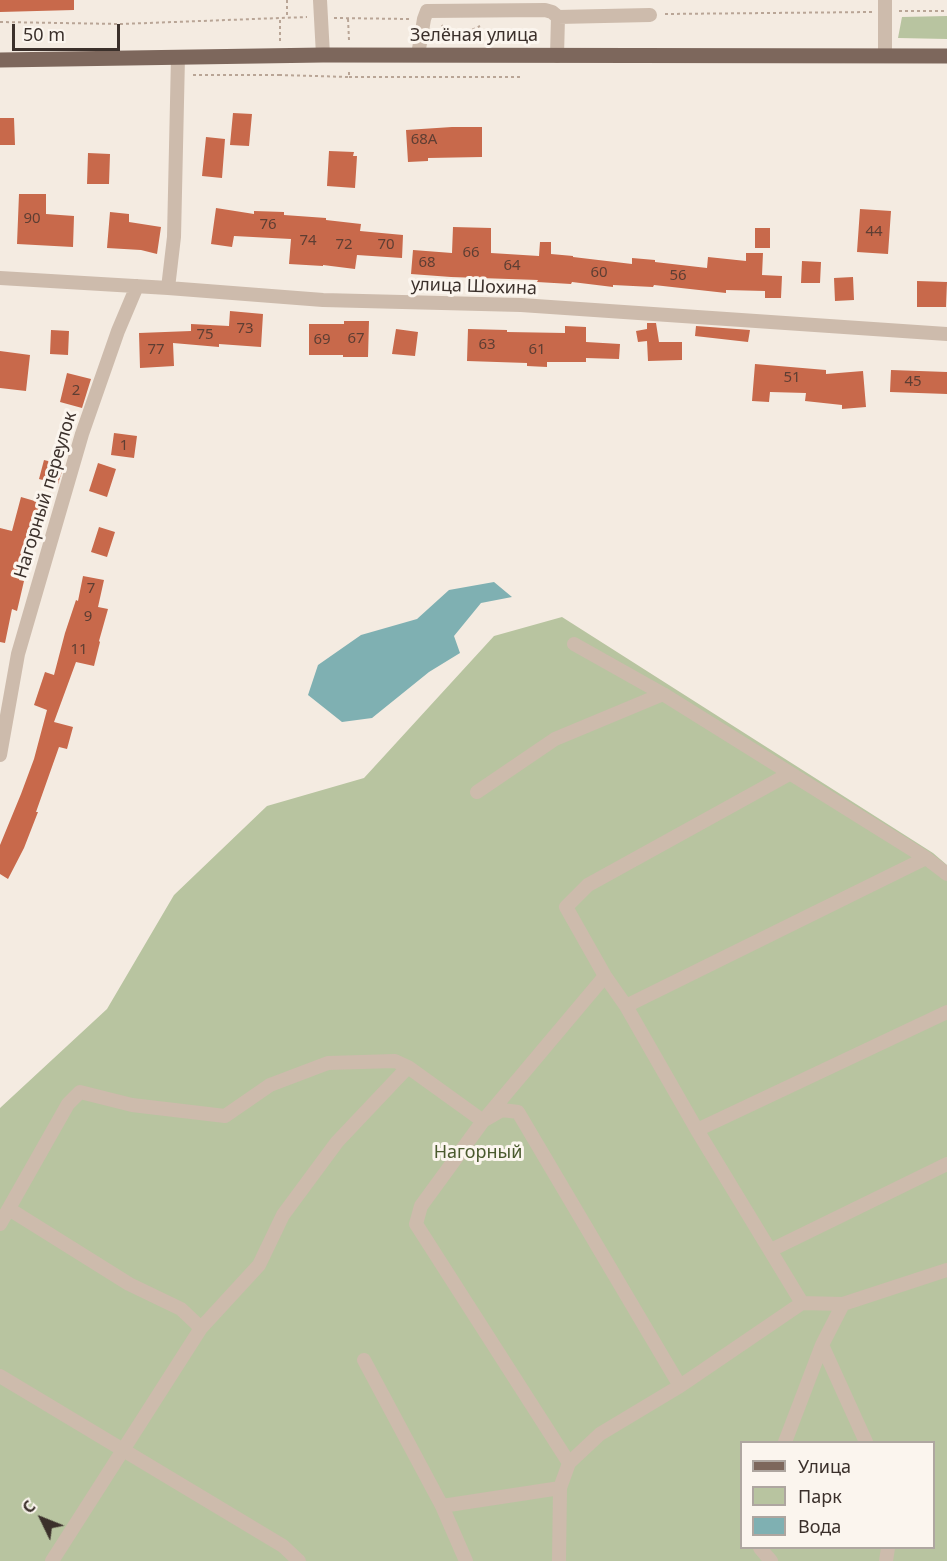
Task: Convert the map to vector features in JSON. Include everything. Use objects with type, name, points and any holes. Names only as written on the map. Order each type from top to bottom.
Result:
[{"type":"main road","name":"Зелёная улица","points":[[0,60],[323,55],[942,55]]},
{"type":"street","points":[[320,0],[323,55]]},
{"type":"street","points":[[885,6],[885,55]]},
{"type":"street","points":[[417,55],[427,11],[545,10],[558,17],[650,15]]},
{"type":"street","points":[[558,17],[558,56]]},
{"type":"street","points":[[168,288],[174,237],[178,57]]},
{"type":"street","name":"улица Шохина","points":[[0,278],[323,300],[521,306],[947,334]]},
{"type":"street","name":"Нагорный переулок","points":[[0,755],[18,654],[75,456],[118,331],[137,286]]},
{"type":"street","points":[[574,644],[663,694],[926,858],[947,874]]},
{"type":"street","points":[[477,792],[555,739],[663,694]]},
{"type":"street","points":[[789,774],[588,885],[566,907],[605,976],[626,1006],[697,1130],[802,1303]]},
{"type":"street","points":[[626,1006],[926,858]]},
{"type":"street","points":[[568,1463],[416,1224],[421,1206],[483,1121],[605,976]]},
{"type":"street","points":[[697,1130],[947,1012]]},
{"type":"street","points":[[0,1224],[68,1104],[80,1092],[132,1105],[225,1116],[270,1085],[328,1063],[395,1061],[408,1067],[483,1121]]},
{"type":"street","points":[[52,1561],[201,1328],[259,1265],[283,1215],[337,1142],[408,1067]]},
{"type":"street","points":[[483,1121],[502,1110],[518,1112],[680,1386]]},
{"type":"street","points":[[771,1250],[947,1164]]},
{"type":"street","points":[[9,1209],[129,1284],[181,1309],[201,1328]]},
{"type":"street","points":[[559,1561],[560,1488],[568,1463],[600,1434],[680,1386],[802,1303],[843,1304],[947,1270]]},
{"type":"street","points":[[785,1441],[822,1345],[843,1304]]},
{"type":"street","points":[[822,1345],[865,1441]]},
{"type":"street","points":[[364,1360],[442,1506],[466,1561]]},
{"type":"street","points":[[0,1376],[283,1546],[299,1561]]},
{"type":"street","points":[[442,1506],[560,1488]]},
{"type":"street","points":[[761,1549],[771,1561]]},
{"type":"path","points":[[287,0],[287,17]]},
{"type":"path","points":[[650,15],[885,6],[947,11]]},
{"type":"path","points":[[190,75],[279,75],[280,17]]},
{"type":"path","points":[[0,22],[121,24],[280,17],[424,19]]},
{"type":"path","points":[[349,77],[523,76]]},
{"type":"green space","points":[[947,16],[947,39],[898,38],[902,17]]},
{"type":"green space","name":"Нагорный","points":[[562,617],[933,853],[947,865],[947,1561],[0,1561],[0,1108],[107,1009],[174,895],[267,806],[364,778],[494,636]]},
{"type":"water","points":[[494,582],[512,597],[481,603],[454,636],[460,653],[429,672],[372,718],[342,722],[308,695],[318,665],[361,635],[417,619],[449,590]]},
{"type":"building","points":[[0,0],[74,0],[74,10],[0,12]]},
{"type":"building","points":[[233,113],[252,114],[249,146],[230,145]]},
{"type":"building","points":[[0,118],[14,118],[15,145],[0,145]]},
{"type":"building","points":[[482,127],[482,157],[428,158],[428,161],[408,162],[406,130]]},
{"type":"building","points":[[206,137],[225,139],[222,178],[202,176]]},
{"type":"building","points":[[329,151],[354,152],[353,156],[357,156],[355,188],[327,186]]},
{"type":"building","points":[[88,153],[110,154],[109,184],[87,184]]},
{"type":"building","points":[[19,194],[46,194],[46,214],[74,216],[73,247],[17,244]]},
{"type":"building","points":[[216,208],[254,214],[254,211],[284,212],[284,215],[326,218],[326,220],[361,224],[360,231],[403,235],[402,258],[357,255],[355,269],[289,264],[291,239],[234,236],[232,247],[211,244]]},
{"type":"building","points":[[860,209],[891,211],[888,254],[857,252]]},
{"type":"building","points":[[110,212],[129,214],[129,222],[161,227],[157,254],[141,250],[107,248]]},
{"type":"building","points":[[453,227],[491,228],[491,253],[539,256],[540,242],[551,242],[551,254],[632,264],[632,258],[655,260],[655,262],[707,268],[708,257],[746,261],[746,253],[763,253],[762,275],[782,276],[781,298],[765,298],[765,291],[726,290],[726,293],[654,285],[653,287],[613,285],[613,287],[572,282],[571,284],[537,282],[538,280],[411,274],[413,250],[452,253]]},
{"type":"building","points":[[755,228],[770,228],[770,248],[755,248]]},
{"type":"building","points":[[802,261],[821,262],[820,283],[801,283]]},
{"type":"building","points":[[853,277],[854,300],[835,301],[834,278]]},
{"type":"building","points":[[917,281],[947,282],[946,307],[917,307]]},
{"type":"building","points":[[230,311],[263,314],[261,347],[219,344],[219,347],[173,343],[174,366],[140,368],[139,333],[191,331],[191,324],[229,326]]},
{"type":"building","points":[[344,321],[369,321],[368,357],[309,355],[309,324],[344,324]]},
{"type":"building","points":[[647,323],[656,323],[659,342],[682,342],[682,360],[648,361],[647,341],[638,342],[636,331],[647,329]]},
{"type":"building","points":[[565,326],[586,327],[586,342],[620,344],[619,359],[586,358],[586,362],[547,362],[547,367],[527,366],[527,363],[467,361],[468,329],[565,333]]},
{"type":"building","points":[[696,326],[750,330],[748,342],[695,336]]},
{"type":"building","points":[[396,329],[418,332],[415,356],[392,354]]},
{"type":"building","points":[[51,330],[69,331],[68,355],[50,354]]},
{"type":"building","points":[[0,351],[30,355],[26,391],[0,388]]},
{"type":"building","points":[[755,364],[826,370],[826,374],[863,371],[866,407],[842,409],[842,405],[805,401],[806,393],[770,392],[769,402],[752,401]]},
{"type":"building","points":[[891,370],[947,372],[947,394],[890,392]]},
{"type":"building","points":[[67,373],[91,379],[82,408],[60,402]]},
{"type":"building","points":[[114,433],[137,436],[134,458],[111,455]]},
{"type":"building","points":[[44,460],[64,465],[58,484],[39,479]]},
{"type":"building","points":[[98,463],[116,469],[107,497],[89,491]]},
{"type":"building","points":[[21,497],[45,504],[38,529],[32,528],[19,580],[24,581],[17,611],[12,609],[5,643],[0,642],[0,528],[12,531]]},
{"type":"building","points":[[99,527],[115,532],[107,557],[91,552]]},
{"type":"building","points":[[83,576],[104,580],[98,607],[108,609],[100,642],[94,666],[76,662],[54,722],[73,727],[67,749],[59,747],[36,812],[38,812],[24,848],[8,879],[0,874],[0,845],[34,759],[47,710],[34,705],[45,672],[54,675],[65,633],[76,600],[78,601]]}]
